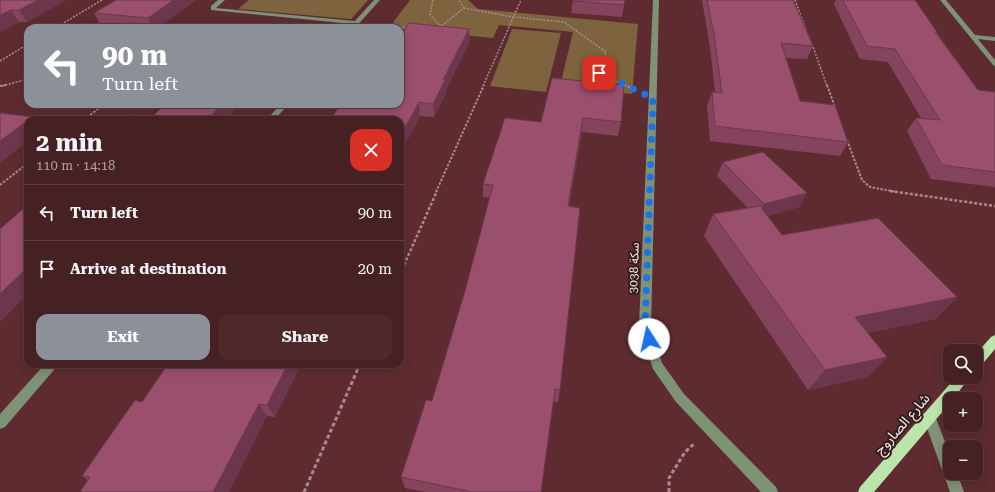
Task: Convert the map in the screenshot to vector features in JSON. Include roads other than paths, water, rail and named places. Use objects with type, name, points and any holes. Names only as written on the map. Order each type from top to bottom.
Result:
[{"type":"main road","points":[[983,355],[995,340]]},
{"type":"main road","name":"شارع الصاروج","points":[[865,492],[958,384]]},
{"type":"street","points":[[222,0],[213,7],[213,9],[357,22],[377,0]]},
{"type":"street","name":"سكة 3038","points":[[656,0],[645,326],[657,365],[680,398],[771,492]]},
{"type":"street","points":[[943,0],[995,64]]},
{"type":"street","points":[[972,37],[995,39]]},
{"type":"street","points":[[274,116],[281,108]]},
{"type":"street","points":[[0,423],[49,368]]},
{"type":"street","points":[[929,417],[957,492]]}]
